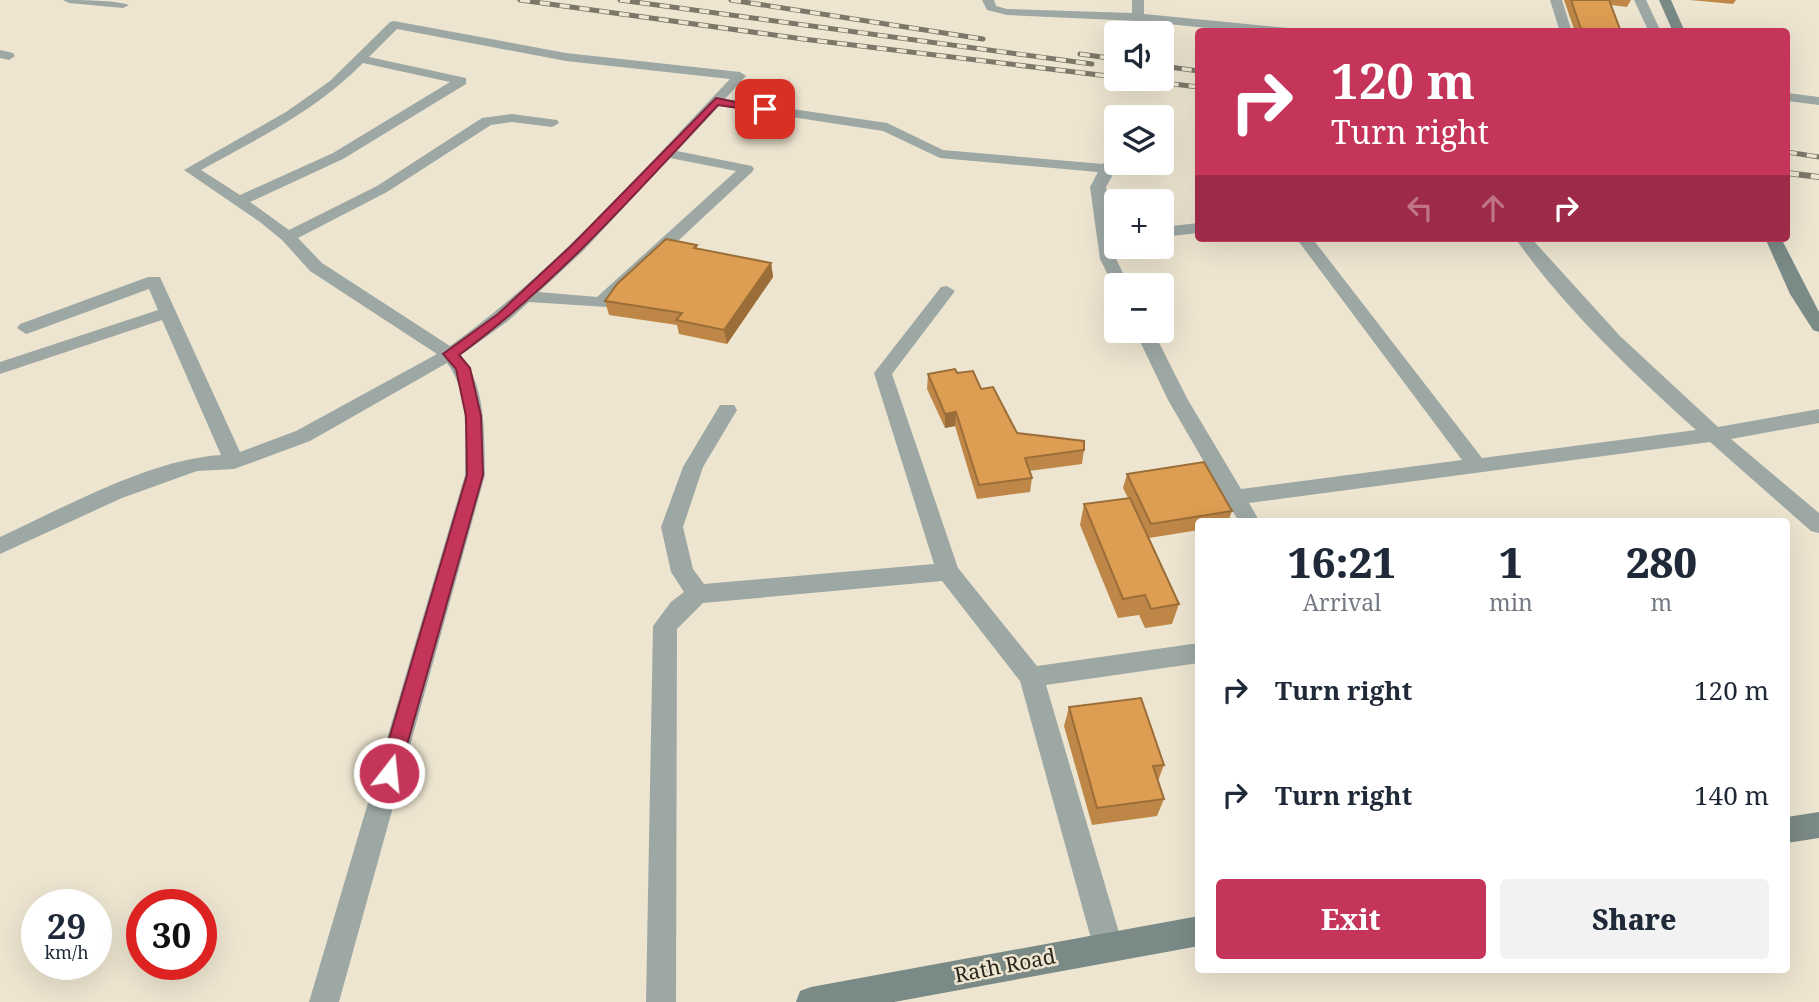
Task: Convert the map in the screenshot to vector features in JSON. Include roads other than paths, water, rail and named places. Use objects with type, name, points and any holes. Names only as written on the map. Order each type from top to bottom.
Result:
[{"type":"main road","points":[[1665,0],[1677,28]]},
{"type":"main road","points":[[1775,242],[1799,293],[1819,326]]},
{"type":"main road","points":[[1790,830],[1819,825]]},
{"type":"main road","name":"Rath Road","points":[[811,1002],[1195,932]]},
{"type":"street","points":[[69,0],[123,5]]},
{"type":"street","points":[[988,0],[991,8],[1007,12],[1138,17],[1248,28]]},
{"type":"street","points":[[1138,0],[1138,17]]},
{"type":"street","points":[[1556,0],[1565,28]]},
{"type":"street","points":[[1640,0],[1653,28]]},
{"type":"street","points":[[0,546],[115,493],[195,464],[234,462],[303,436],[450,354],[502,317],[577,248],[740,76],[649,69],[499,48],[394,25],[335,84],[291,115],[191,170],[288,237],[316,267],[450,354],[463,368],[474,416],[475,475],[324,1002]]},
{"type":"street","points":[[239,201],[338,156],[461,81],[362,59]]},
{"type":"street","points":[[1790,97],[1819,101]]},
{"type":"street","points":[[716,102],[887,127],[940,154],[1104,169]]},
{"type":"street","points":[[288,237],[382,189],[487,121],[512,118],[552,123]]},
{"type":"street","points":[[524,296],[601,303],[747,169],[667,153]]},
{"type":"street","points":[[1104,211],[1098,187],[1105,175]]},
{"type":"street","points":[[1174,231],[1195,228]]},
{"type":"street","points":[[1307,242],[1477,466]]},
{"type":"street","points":[[1526,242],[1539,260],[1622,350],[1712,435],[1819,524]]},
{"type":"street","points":[[26,328],[154,281],[234,462]]},
{"type":"street","points":[[947,291],[883,373],[948,572],[1031,677],[1108,946]]},
{"type":"street","points":[[0,368],[168,312]]},
{"type":"street","points":[[1150,343],[1178,400],[1248,518]]},
{"type":"street","points":[[698,594],[682,572],[672,527],[693,467],[727,410]]},
{"type":"street","points":[[1235,497],[1712,435],[1819,416]]},
{"type":"street","points":[[661,1002],[665,626],[698,594],[948,572]]},
{"type":"street","points":[[1031,677],[1195,654]]},
{"type":"railway","points":[[520,0],[803,39],[1104,76]]},
{"type":"railway","points":[[620,0],[1092,64]]},
{"type":"railway","points":[[731,0],[983,39]]},
{"type":"railway","points":[[1080,54],[1104,57]]},
{"type":"railway","points":[[1174,68],[1195,70]]},
{"type":"railway","points":[[1174,84],[1195,87]]},
{"type":"railway","points":[[1790,152],[1819,157]]},
{"type":"railway","points":[[1790,173],[1819,177]]}]
